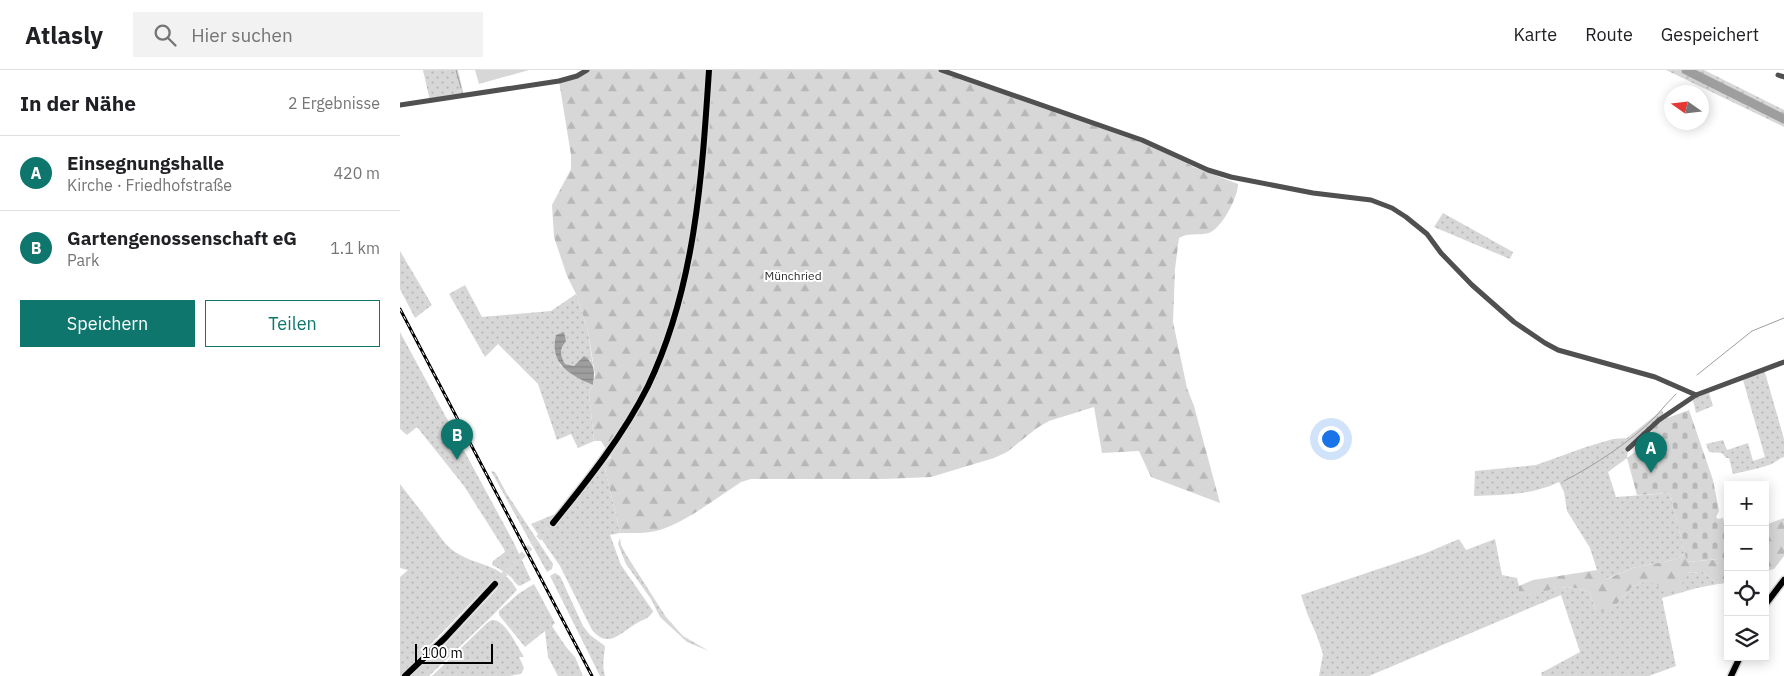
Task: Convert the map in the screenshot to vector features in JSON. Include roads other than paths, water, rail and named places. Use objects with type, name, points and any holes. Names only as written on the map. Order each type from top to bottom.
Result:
[{"type":"main road","points":[[553,523],[584,485],[623,429],[648,386],[665,346],[679,301],[690,252],[697,205],[709,70]]},
{"type":"main road","points":[[1769,600],[1784,580]]},
{"type":"main road","points":[[405,676],[445,638],[495,584]]},
{"type":"main road","points":[[1732,676],[1738,661]]},
{"type":"street","points":[[400,105],[560,81],[577,76],[587,70]]},
{"type":"street","points":[[941,70],[1142,140],[1208,170],[1231,178],[1313,193],[1370,200],[1392,208],[1427,234],[1447,259],[1507,316],[1545,344],[1558,350],[1655,377],[1693,396]]},
{"type":"street","points":[[1628,449],[1659,420],[1688,402],[1693,396],[1784,362]]},
{"type":"waterway","points":[[456,70],[461,88]]},
{"type":"waterway","points":[[1686,70],[1784,119]]},
{"type":"waterway","points":[[1697,375],[1752,331],[1784,318]]},
{"type":"waterway","points":[[1564,481],[1588,468],[1623,444],[1655,417],[1676,394]]},
{"type":"tunnel","points":[[495,584],[553,523]]},
{"type":"railway","points":[[400,309],[592,676]]},
{"type":"place","name":"Gartengenossenschaft eG","points":[[457,460]]},
{"type":"place","name":"Einsegnungshalle","points":[[1651,473]]},
{"type":"park label","name":"Münchried","points":[[793,275]]}]
